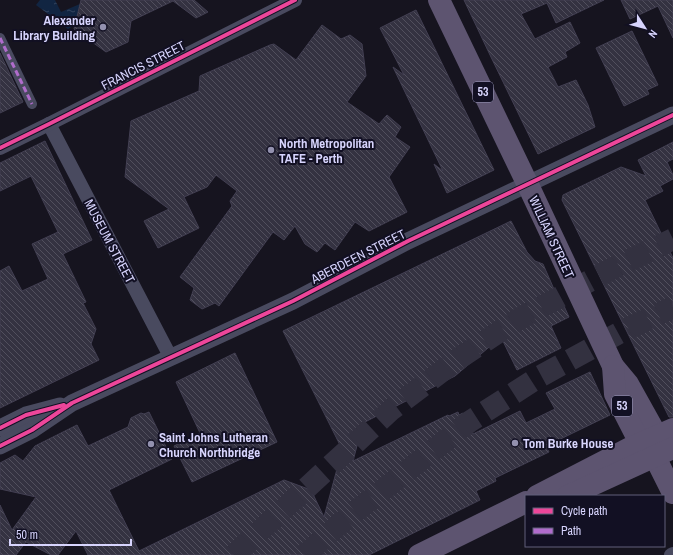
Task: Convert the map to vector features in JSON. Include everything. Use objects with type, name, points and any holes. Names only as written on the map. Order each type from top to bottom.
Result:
[{"type":"main road","name":"WILLIAM STREET","points":[[439,0],[613,366],[615,394],[660,442],[673,493]]},
{"type":"main road","points":[[539,495],[660,442]]},
{"type":"main road","points":[[570,495],[660,442]]},
{"type":"main road","points":[[433,554],[525,503]]},
{"type":"main road","points":[[433,554],[525,517]]},
{"type":"street","name":"FRANCIS STREET","points":[[0,148],[295,0]]},
{"type":"street","points":[[0,38],[32,104]]},
{"type":"street","name":"ABERDEEN STREET","points":[[0,446],[32,430],[72,403],[293,301],[408,241],[673,115]]},
{"type":"street","name":"MUSEUM STREET","points":[[50,124],[171,358]]},
{"type":"street","name":"ABERDEEN STREET","points":[[0,428],[26,415],[72,403]]},
{"type":"water","points":[[40,0],[55,0],[61,12],[80,4],[75,25],[68,29],[36,5]]},
{"type":"building","name":"Alexander Library Building","points":[[81,0],[194,0],[208,12],[196,18],[173,1],[131,21],[128,42],[106,52],[74,29]]},
{"type":"building","points":[[464,0],[604,0],[556,23],[547,3],[521,14],[535,39],[570,22],[580,43],[565,52],[567,57],[548,67],[558,87],[576,80],[588,105],[595,127],[538,154]]},
{"type":"building","points":[[621,0],[673,0],[673,38],[658,6],[630,19]]},
{"type":"building","points":[[416,10],[494,170],[447,193],[434,164],[443,171],[393,67],[404,75],[380,28]]},
{"type":"building","points":[[322,25],[341,39],[350,35],[362,44],[366,76],[347,102],[379,124],[387,115],[401,127],[395,137],[410,147],[389,177],[407,212],[369,231],[355,222],[335,250],[325,243],[317,252],[305,244],[295,226],[284,240],[273,232],[219,306],[215,303],[202,309],[190,300],[194,288],[180,277],[232,206],[230,201],[237,191],[216,175],[207,187],[184,197],[199,228],[158,248],[144,221],[169,209],[125,177],[131,121],[199,91],[200,76],[270,45],[274,44],[296,60]]},
{"type":"building","points":[[632,31],[658,85],[647,90],[649,94],[624,106],[596,48]]},
{"type":"building","points":[[0,53],[23,102],[0,113]]},
{"type":"building","points":[[45,141],[92,240],[63,254],[86,302],[83,303],[96,329],[91,344],[99,360],[0,408],[0,271],[9,266],[22,291],[48,279],[32,244],[58,232],[31,176],[0,191],[0,163]]},
{"type":"building","points":[[673,142],[673,159],[667,162],[673,175],[673,179],[660,186],[663,191],[645,200],[673,258],[673,417],[669,417],[562,200],[563,195],[621,167],[646,176],[638,160]]},
{"type":"building","points":[[511,221],[527,252],[535,261],[543,264],[560,303],[564,306],[569,317],[551,326],[561,348],[517,370],[501,337],[455,376],[363,423],[353,461],[448,415],[449,416],[458,412],[459,415],[463,413],[473,434],[520,411],[526,423],[555,409],[546,393],[590,372],[610,415],[546,446],[549,452],[495,478],[496,481],[476,491],[480,500],[369,555],[88,555],[76,531],[58,555],[51,555],[26,542],[16,555],[0,555],[0,505],[12,530],[36,497],[0,489],[0,463],[15,455],[23,461],[35,446],[77,425],[88,446],[128,427],[131,418],[141,413],[144,414],[149,412],[172,459],[109,490],[139,551],[284,480],[311,490],[324,517],[337,469],[349,463],[283,331]]},
{"type":"building","points":[[235,353],[277,442],[192,482],[174,446],[200,433],[176,382]]},
{"type":"tunnel","points":[[234,555],[391,410],[458,359],[517,320],[608,271],[673,239]]},
{"type":"tunnel","points":[[305,555],[341,523],[469,422],[539,377],[621,332],[673,307]]},
{"type":"marked path","points":[[0,38],[32,104]]},
{"type":"cycle path","points":[[0,148],[295,0]]},
{"type":"cycle path","points":[[0,446],[32,430],[72,403],[293,301],[408,241],[673,115]]},
{"type":"cycle path","points":[[0,428],[26,415],[64,405]]},
{"type":"place","name":"Alexander Library Building","points":[[103,27]]},
{"type":"place","name":"North Metropolitan TAFE - Perth","points":[[271,150]]},
{"type":"place","name":"Tom Burke House","points":[[515,443]]},
{"type":"place","name":"Saint Johns Lutheran Church Northbridge","points":[[151,444]]}]
